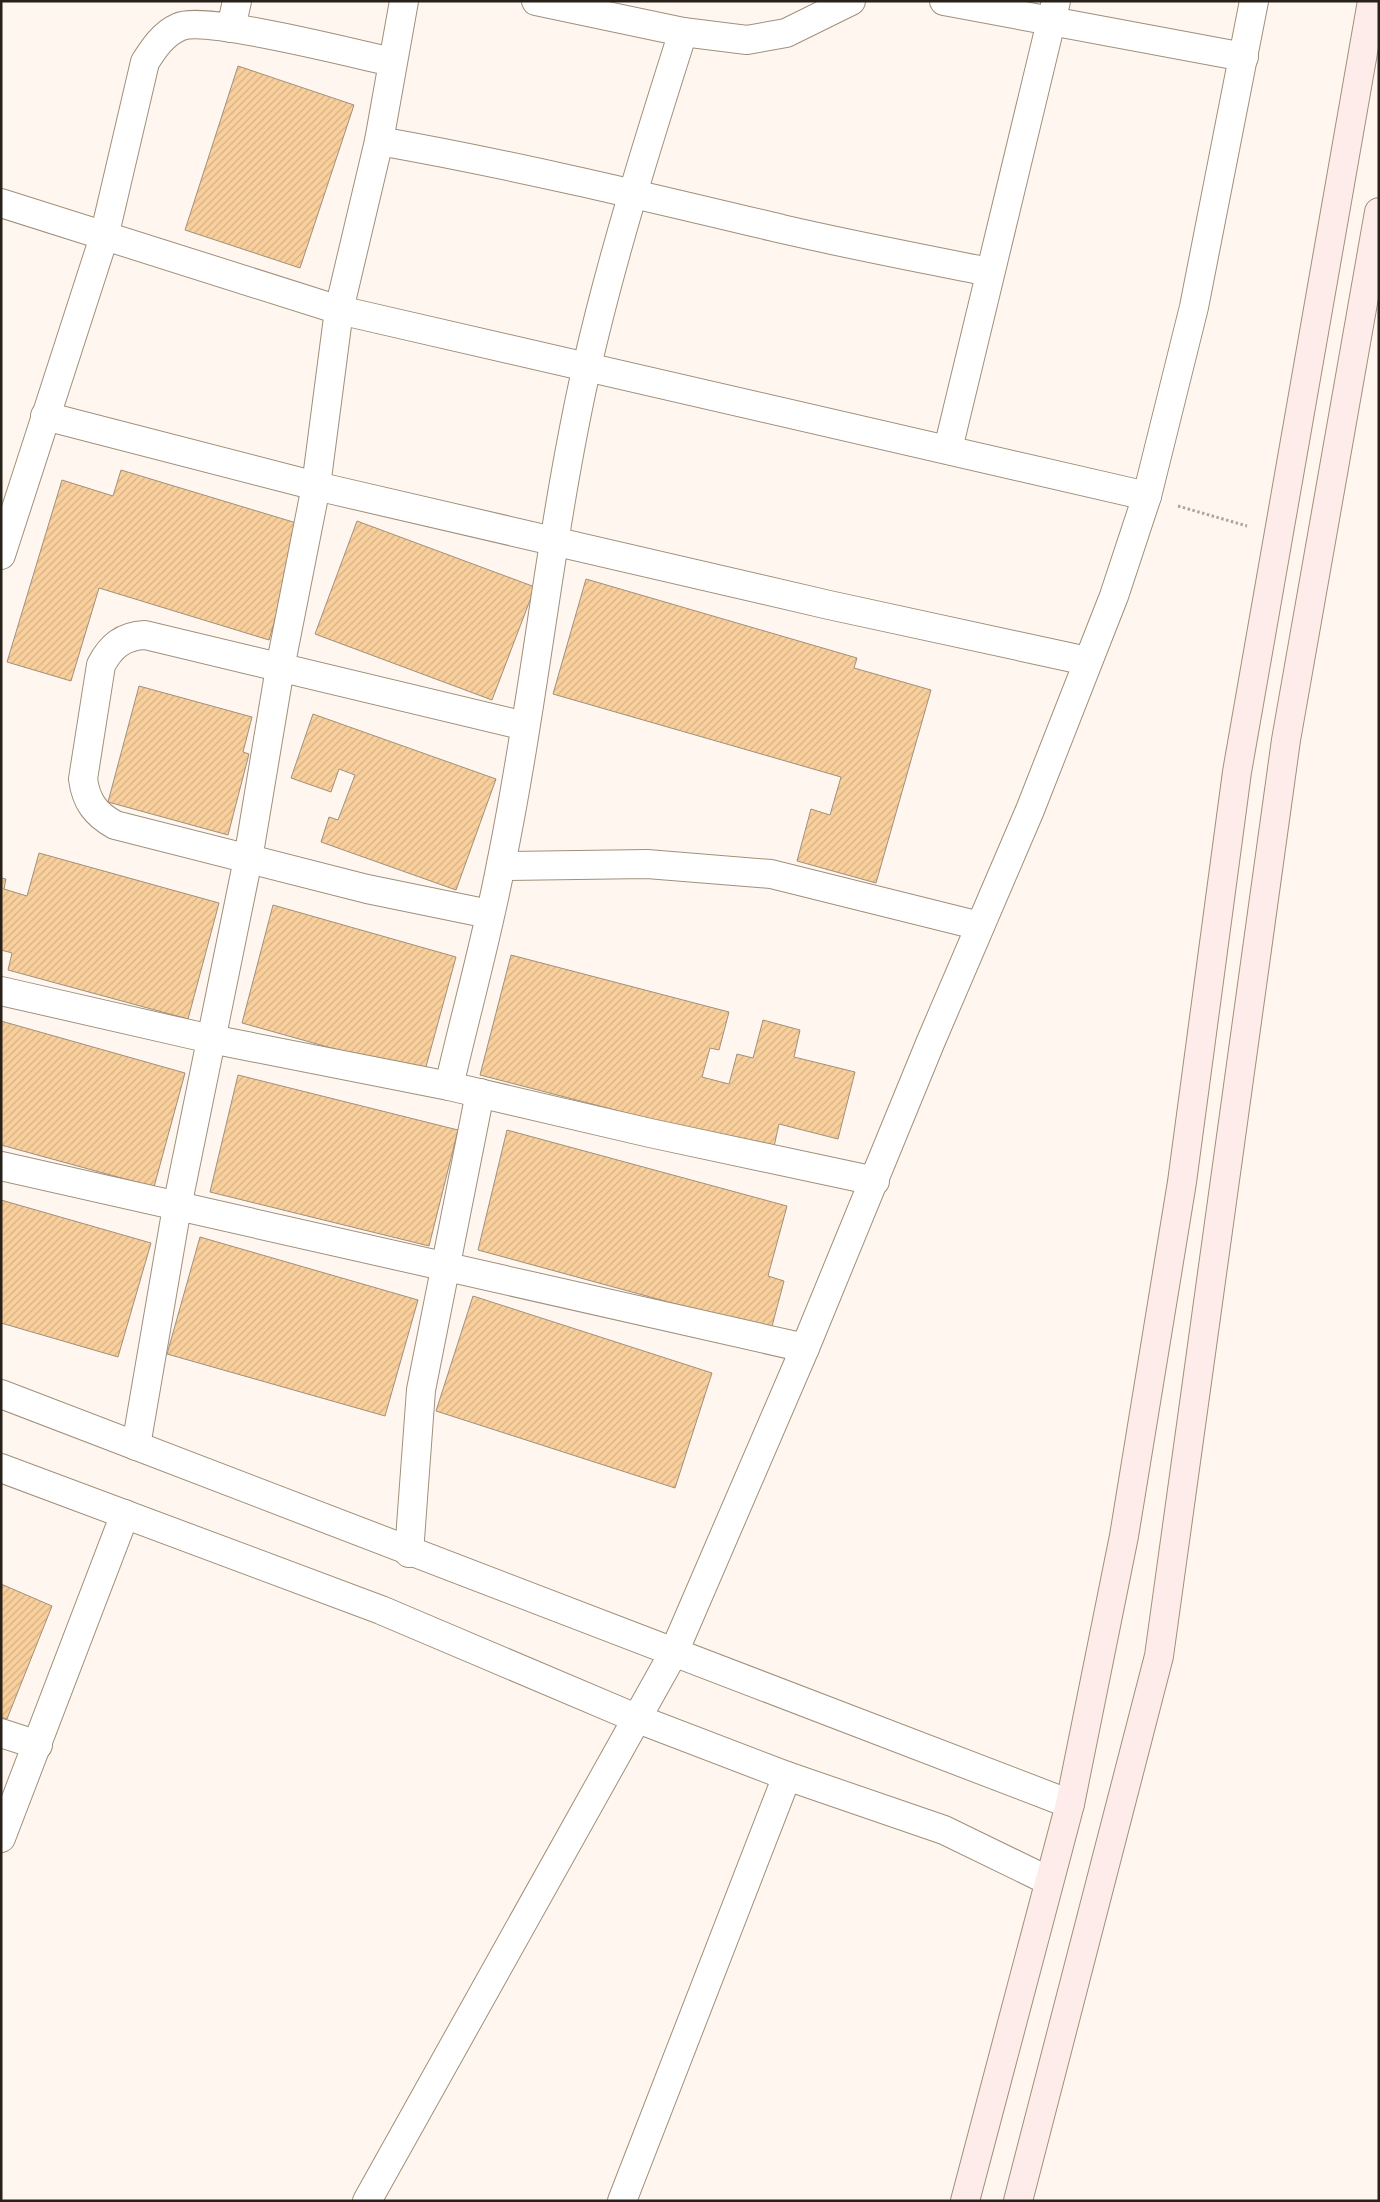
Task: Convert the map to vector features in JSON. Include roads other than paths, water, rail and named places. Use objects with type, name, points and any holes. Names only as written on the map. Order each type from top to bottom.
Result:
[{"type":"main road","points":[[965,2201],[1070,1804],[1124,1536],[1182,1182],[1237,772],[1372,1]]},
{"type":"main road","points":[[1018,2201],[1158,1656],[1286,740],[1379,212]]},
{"type":"street","points":[[232,28],[237,1]]},
{"type":"street","points":[[136,1446],[177,1207],[248,860],[280,668],[316,486],[339,310],[379,141],[404,1]]},
{"type":"street","points":[[536,1],[604,8],[682,32],[748,40],[786,33],[851,1]]},
{"type":"street","points":[[944,1],[1054,11],[1124,36],[1244,57]]},
{"type":"street","points":[[367,2201],[674,1652],[806,1348],[980,926],[1030,810],[1126,562],[1147,496],[1194,307],[1254,1]]},
{"type":"street","points":[[948,449],[989,272],[1054,11]]},
{"type":"street","points":[[1,555],[104,237],[145,62],[168,33],[180,26],[194,24],[232,28],[392,62]]},
{"type":"street","points":[[449,1086],[501,866],[526,726],[553,540],[587,366],[632,192],[682,32]]},
{"type":"street","points":[[379,141],[481,159],[632,192],[784,229],[989,272]]},
{"type":"street","points":[[1,203],[339,310],[1147,496]]},
{"type":"street","points":[[45,416],[316,486],[829,605],[1087,661]]},
{"type":"street","points":[[489,914],[367,889],[115,825],[95,812],[85,793],[83,779],[101,665],[106,655],[124,638],[145,634],[526,726]]},
{"type":"street","points":[[501,866],[648,864],[771,874],[980,926]]},
{"type":"street","points":[[1,991],[211,1039],[449,1086],[650,1133],[875,1181]]},
{"type":"street","points":[[409,1553],[421,1390],[480,1093]]},
{"type":"street","points":[[1,1166],[177,1207],[447,1266],[593,1302],[806,1348]]},
{"type":"street","points":[[1,1394],[409,1553],[674,1652],[1070,1804]]},
{"type":"street","points":[[1,1468],[381,1610],[638,1719],[786,1776],[944,1830],[1050,1881]]},
{"type":"street","points":[[1,1838],[125,1514]]},
{"type":"street","points":[[1,1733],[38,1745]]},
{"type":"street","points":[[622,2201],[786,1776]]}]
